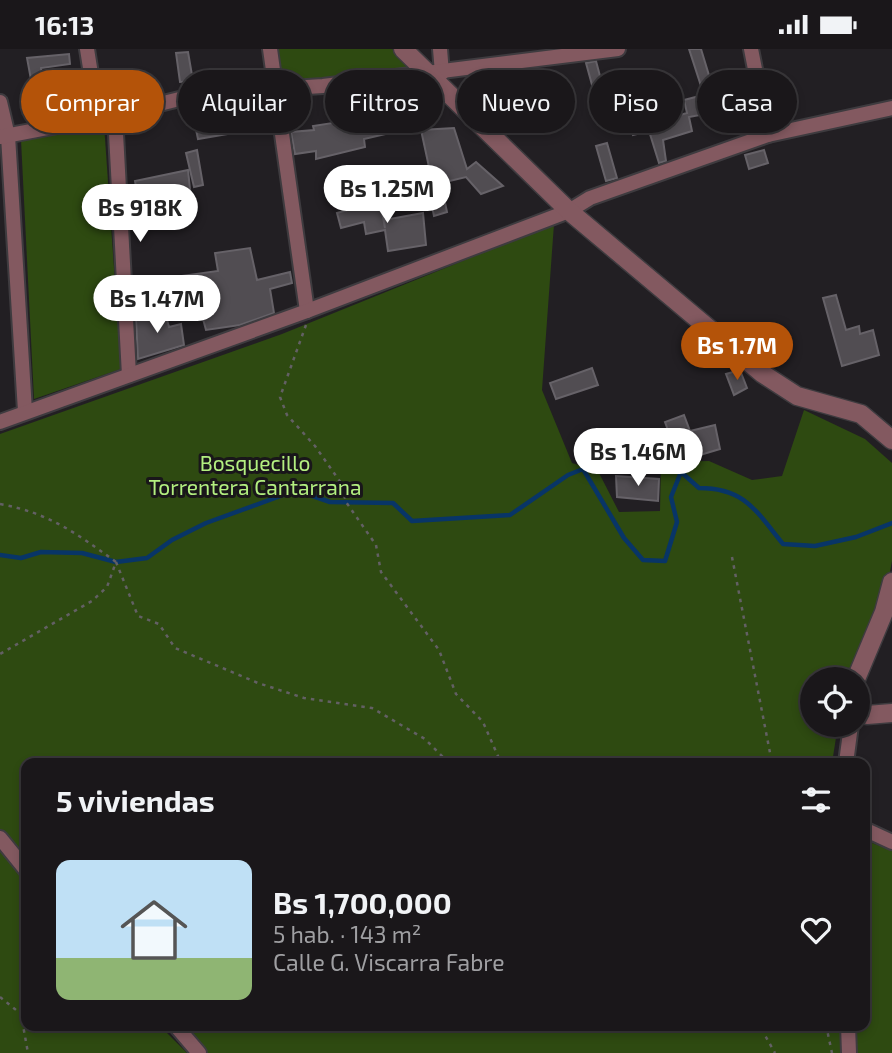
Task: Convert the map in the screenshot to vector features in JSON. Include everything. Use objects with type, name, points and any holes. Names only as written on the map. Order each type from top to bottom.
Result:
[{"type":"street","points":[[87,49],[90,70]]},
{"type":"street","points":[[270,49],[273,70]]},
{"type":"street","points":[[402,49],[430,70]]},
{"type":"street","points":[[436,70],[440,49]]},
{"type":"street","points":[[751,49],[768,135]]},
{"type":"street","points":[[443,73],[610,50]]},
{"type":"street","points":[[443,82],[569,211],[763,375],[797,396],[861,414],[892,440]]},
{"type":"street","points":[[0,102],[26,411]]},
{"type":"street","points":[[0,422],[307,311],[569,211],[590,198],[768,135],[892,108]]},
{"type":"street","points":[[4,137],[24,133]]},
{"type":"street","points":[[117,133],[129,375]]},
{"type":"street","points":[[281,133],[307,311]]},
{"type":"street","points":[[861,667],[884,612],[892,582]]},
{"type":"street","points":[[870,715],[892,713]]},
{"type":"street","points":[[846,758],[849,737]]},
{"type":"street","points":[[870,832],[892,842]]},
{"type":"street","points":[[0,838],[21,864]]},
{"type":"street","points":[[180,1031],[200,1053]]},
{"type":"street","points":[[848,1031],[849,1053]]},
{"type":"path","points":[[307,311],[306,326],[280,397],[287,415],[315,446],[341,483],[346,502],[376,545],[381,572],[439,650],[456,694],[483,722],[499,758]]},
{"type":"path","points":[[0,504],[26,509],[63,524],[116,562],[138,616],[159,624],[175,648],[258,683],[304,698],[372,708],[425,739],[444,758]]},
{"type":"path","points":[[733,557],[771,758]]},
{"type":"path","points":[[0,654],[92,601],[107,587],[116,562]]},
{"type":"path","points":[[0,997],[21,1014]]},
{"type":"path","points":[[24,1031],[28,1053]]},
{"type":"path","points":[[763,1031],[775,1053]]},
{"type":"path","points":[[827,1031],[832,1053]]},
{"type":"green space","points":[[276,49],[392,49],[413,70],[325,70],[325,84],[311,82],[311,70],[280,70]]},
{"type":"green space","points":[[57,133],[105,133],[121,369],[34,399],[21,140]]},
{"type":"green space","name":"Bosquecillo Torrentera Cantarrana","points":[[554,224],[542,390],[572,463],[598,471],[619,512],[660,511],[661,462],[709,461],[752,480],[782,476],[804,410],[865,439],[892,463],[892,561],[884,603],[854,667],[800,667],[800,737],[836,737],[833,758],[21,758],[21,1031],[165,1031],[187,1053],[0,1053],[0,434],[282,334]]},
{"type":"green space","points":[[870,842],[892,851],[892,1053],[207,1053],[187,1031],[870,1031]]},
{"type":"building","points":[[689,49],[701,49],[707,70],[697,70],[697,74]]},
{"type":"building","points":[[188,52],[191,70],[178,70],[176,53]]},
{"type":"building","points":[[69,54],[70,64],[29,70],[27,58]]},
{"type":"building","points":[[596,61],[598,70],[589,70],[589,74],[586,63]]},
{"type":"building","points":[[697,97],[697,116],[689,117],[692,131],[663,140],[666,161],[659,163],[650,133],[683,133],[683,114],[687,113],[684,100]]},
{"type":"building","points":[[325,124],[325,133],[390,133],[364,139],[365,147],[316,159],[316,151],[295,154],[291,133],[311,133],[313,126]]},
{"type":"building","points":[[454,128],[467,169],[476,162],[503,186],[481,194],[466,177],[441,183],[447,212],[434,216],[427,183],[432,181],[422,133],[443,133],[443,129]]},
{"type":"building","points":[[197,133],[228,134],[198,139]]},
{"type":"building","points":[[607,143],[617,178],[606,181],[596,146]]},
{"type":"building","points":[[197,150],[203,185],[194,187],[186,153]]},
{"type":"building","points":[[764,150],[768,163],[749,169],[745,155]]},
{"type":"building","points":[[188,170],[191,199],[155,205],[150,191],[137,193],[135,181]]},
{"type":"building","points":[[380,201],[385,228],[384,220],[423,213],[426,245],[388,251],[385,230],[366,234],[364,222],[341,228],[337,213],[351,209],[350,205]]},
{"type":"building","points":[[250,248],[257,280],[290,272],[292,283],[270,289],[274,313],[240,325],[206,330],[200,308],[191,310],[181,276],[218,271],[215,253]]},
{"type":"building","points":[[836,295],[846,330],[859,326],[860,334],[873,330],[879,355],[842,366],[823,298]]},
{"type":"building","points":[[165,312],[169,327],[181,324],[184,345],[138,359],[136,319]]},
{"type":"building","points":[[592,368],[598,385],[556,399],[550,383]]},
{"type":"building","points":[[740,370],[747,388],[734,395],[726,374]]},
{"type":"building","points":[[684,415],[690,431],[715,425],[720,449],[700,455],[692,437],[673,444],[665,422]]},
{"type":"building","points":[[616,476],[659,479],[658,501],[617,497]]},
{"type":"waterway","points":[[0,555],[21,558],[41,552],[82,553],[116,562],[147,558],[172,540],[206,523],[286,494],[304,493],[330,502],[393,503],[412,521],[510,515],[568,475],[583,469],[624,538],[643,560],[665,561],[677,522],[671,497],[681,472],[699,488],[715,489],[739,497],[757,512],[783,544],[815,546],[856,537],[892,523]]}]
